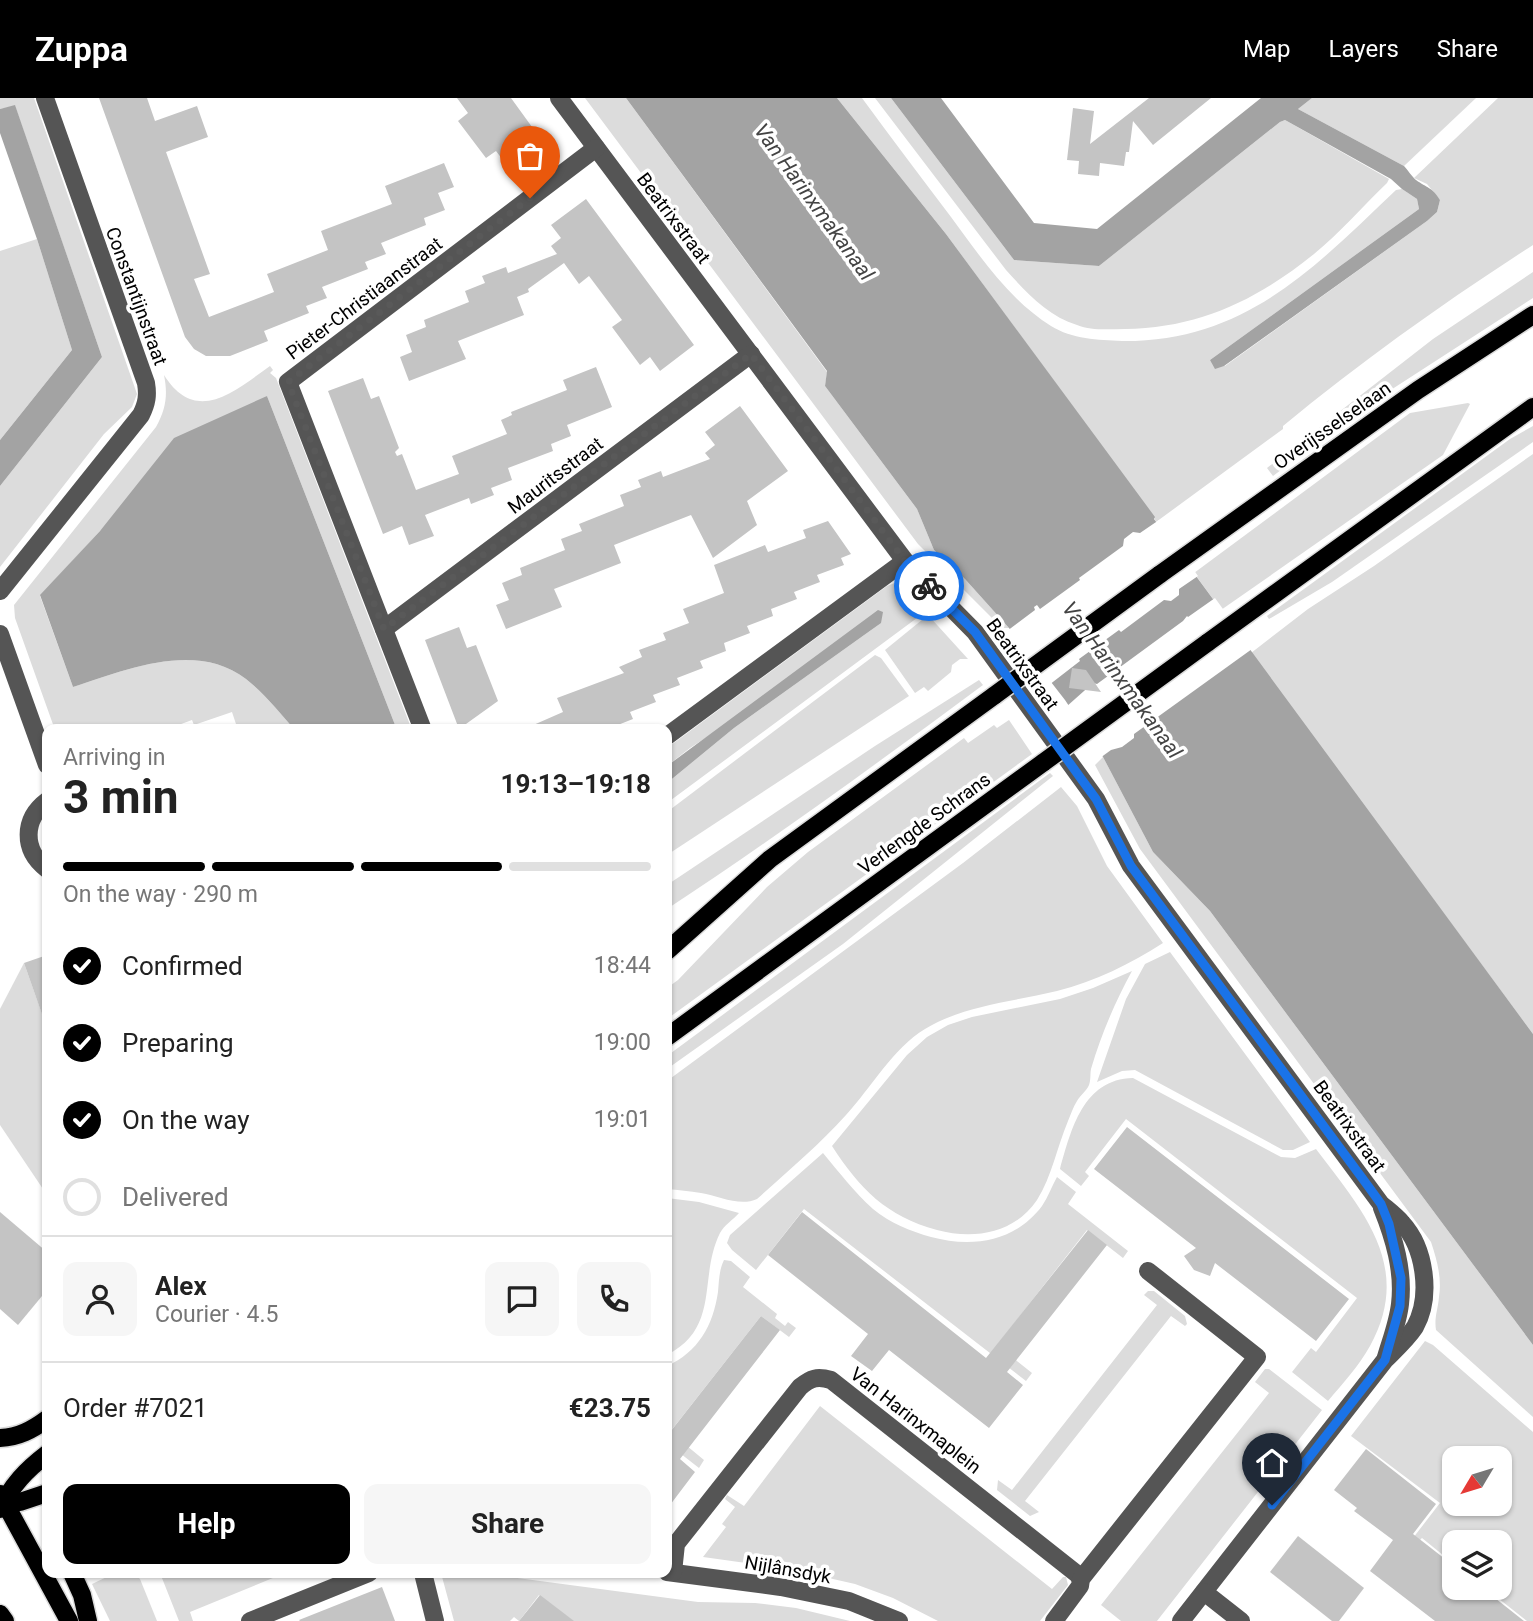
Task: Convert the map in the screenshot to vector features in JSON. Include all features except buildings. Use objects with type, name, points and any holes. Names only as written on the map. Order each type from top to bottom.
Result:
[{"type":"main road","name":"Overijsselselaan","points":[[672,947],[770,859],[1270,494],[1418,390],[1533,316]]},
{"type":"main road","name":"Verlengde Schrans","points":[[672,1033],[1533,407]]},
{"type":"main road","points":[[0,1438],[18,1436],[42,1423]]},
{"type":"main road","points":[[1,1501],[23,1473],[42,1458]]},
{"type":"main road","points":[[1,1501],[20,1502],[42,1495]]},
{"type":"main road","points":[[1,1501],[42,1573]]},
{"type":"main road","points":[[45,1578],[69,1621]]},
{"type":"main road","points":[[74,1578],[82,1595],[88,1621]]},
{"type":"street","name":"Constantijnstraat","points":[[0,591],[141,415],[148,395],[45,98]]},
{"type":"street","name":"Beatrixstraat","points":[[559,98],[905,561],[975,632],[1096,799],[1131,866],[1381,1204],[1399,1261],[1401,1291],[1397,1320],[1385,1360],[1181,1621]]},
{"type":"street","name":"Pieter-Christiaanstraat","points":[[421,724],[288,382],[596,148]]},
{"type":"street","name":"Mauritsstraat","points":[[384,629],[751,354]]},
{"type":"street","points":[[672,732],[905,561]]},
{"type":"street","points":[[0,634],[42,751]]},
{"type":"street","points":[[42,805],[30,822],[27,836],[30,848],[42,864]]},
{"type":"street","points":[[1054,1621],[1080,1586],[1080,1579],[1257,1357],[1148,1271]]},
{"type":"street","name":"Van Harinxmaplein","points":[[672,1563],[676,1544],[800,1387],[809,1379],[819,1377],[831,1380],[1034,1538],[1080,1579]]},
{"type":"street","name":"Nijlânsdyk","points":[[672,1572],[822,1595],[849,1601],[899,1621]]},
{"type":"street","points":[[250,1621],[357,1578]]},
{"type":"street","points":[[424,1578],[435,1621]]},
{"type":"street","points":[[1204,1592],[1241,1621]]},
{"type":"shaded area","points":[[0,98],[34,98],[137,394],[132,407],[104,434],[0,567],[0,486],[102,357],[15,106],[0,109]]},
{"type":"shaded area","points":[[585,98],[626,98],[827,372],[825,386],[917,509],[934,550],[965,579],[1009,628],[998,628],[991,617],[918,544]]},
{"type":"shaded area","points":[[837,98],[862,98],[984,262],[1008,290],[1051,326],[1076,336],[1122,341],[1166,338],[1205,329],[1241,314],[1306,272],[1396,190],[1402,189],[1417,199],[1419,209],[1210,360],[1225,366],[1437,212],[1440,200],[1427,184],[1414,178],[1498,98],[1533,98],[1533,245],[1374,354],[1283,426],[1283,429],[1156,522],[946,234]]},
{"type":"shaded area","points":[[875,98],[891,98],[1014,260],[1099,266],[1285,120],[1389,179],[1314,254],[1249,298],[1202,317],[1178,323],[1125,329],[1089,328],[1056,316],[1030,295],[1006,270]]},
{"type":"shaded area","points":[[1312,98],[1476,98],[1404,166],[1298,109]]},
{"type":"shaded area","points":[[37,239],[72,350],[0,440],[0,251]]},
{"type":"shaded area","points":[[1533,272],[1533,298],[1366,406],[1273,476],[1267,468],[1433,339]]},
{"type":"shaded area","points":[[270,366],[273,370],[270,373],[276,378],[410,724],[395,724],[267,396],[100,531],[40,596],[73,687],[160,662],[205,661],[226,667],[246,679],[290,724],[236,724],[232,712],[197,724],[192,720],[181,724],[53,724],[15,618],[14,605],[156,427],[165,402],[164,375],[176,390],[189,399],[202,401],[216,399],[243,385]]},
{"type":"shaded area","points":[[1470,404],[1443,455],[1221,610],[1194,573],[1410,413]]},
{"type":"shaded area","points":[[1533,426],[1533,442],[1332,582],[1269,619],[1267,616],[1510,439]]},
{"type":"shaded area","points":[[1533,454],[1533,1034],[1251,653],[1308,609]]},
{"type":"shaded area","points":[[897,582],[925,612],[672,799],[672,779],[734,728],[881,623],[672,762],[672,744],[887,586]]},
{"type":"shaded area","points":[[928,615],[968,659],[960,659],[952,665],[951,672],[928,691],[924,687],[915,693],[885,650]]},
{"type":"shaded area","points":[[875,655],[881,658],[909,696],[672,852],[672,808]]},
{"type":"shaded area","points":[[979,680],[983,685],[787,827],[672,906],[672,882]]},
{"type":"shaded area","points":[[1009,720],[1032,754],[672,1015],[672,984],[767,887],[808,852],[964,738],[968,743],[994,725],[997,728]]},
{"type":"shaded area","points":[[1103,757],[1153,852],[1210,911],[1533,1345],[1533,1417],[1436,1330],[1440,1283],[1431,1242],[1140,849],[1095,765]]},
{"type":"shaded area","points":[[1050,773],[1053,776],[843,944],[672,1065],[672,1052]]},
{"type":"shaded area","points":[[1061,787],[1077,806],[1107,866],[1163,943],[1099,977],[1057,991],[972,1009],[925,1029],[893,1057],[825,1137],[757,1199],[744,1202],[672,1190],[672,1077],[963,863]]},
{"type":"shaded area","points":[[1170,952],[1310,1142],[1293,1150],[1283,1150],[1135,1070],[1122,1071],[1097,1082],[1126,999],[1145,964]]},
{"type":"shaded area","points":[[24,963],[42,1014],[42,1188],[0,1125],[0,1009]]},
{"type":"shaded area","points":[[1132,971],[1109,1019],[1091,1069],[1089,1085],[1073,1108],[1047,1181],[1028,1211],[1005,1227],[978,1234],[951,1233],[903,1217],[864,1188],[832,1146],[907,1055],[927,1037],[948,1025],[972,1017],[1060,999]]},
{"type":"shaded area","points":[[1133,1078],[1281,1157],[1295,1158],[1316,1149],[1365,1217],[1377,1240],[1384,1265],[1387,1290],[1382,1317],[1366,1353],[1328,1401],[1292,1372],[1311,1348],[1316,1352],[1357,1298],[1126,1119],[1085,1172],[1089,1176],[1081,1186],[1060,1169],[1075,1123],[1091,1097],[1102,1087]]},
{"type":"shaded area","points":[[823,1153],[859,1196],[880,1214],[908,1229],[931,1237],[962,1242],[992,1239],[1019,1228],[1042,1206],[1057,1177],[1076,1192],[1068,1204],[1128,1251],[1123,1258],[1087,1230],[997,1345],[1032,1373],[1026,1381],[804,1209],[756,1270],[732,1250],[727,1243],[730,1235]]},
{"type":"shaded area","points":[[672,1199],[699,1202],[739,1213],[722,1230],[710,1267],[702,1316],[684,1344],[672,1352]]},
{"type":"shaded area","points":[[724,1260],[731,1261],[750,1277],[743,1287],[777,1314],[775,1318],[785,1326],[788,1322],[796,1328],[789,1337],[761,1316],[672,1429],[672,1363],[695,1345],[708,1327],[716,1304]]},
{"type":"shaded area","points":[[1148,1291],[1154,1291],[1185,1316],[1187,1324],[1185,1326],[1171,1316],[1025,1501],[1039,1512],[1030,1516],[997,1490],[998,1480],[1012,1490],[1157,1305],[1144,1295]]},
{"type":"shaded area","points":[[1425,1341],[1533,1432],[1533,1621],[1527,1621],[1500,1600],[1512,1600],[1512,1530],[1442,1530],[1442,1554],[1422,1538],[1418,1542],[1413,1538],[1440,1503],[1351,1436]]},
{"type":"shaded area","points":[[1265,1369],[1269,1369],[1322,1410],[1157,1621],[1121,1621],[1101,1605],[1269,1393],[1255,1382]]},
{"type":"shaded area","points":[[820,1406],[1052,1589],[1066,1577],[1068,1585],[1040,1621],[938,1621],[893,1598],[855,1584],[789,1569],[703,1557],[726,1527],[722,1524],[735,1507],[725,1499],[727,1495],[744,1506]]},
{"type":"shaded area","points":[[672,1434],[704,1460],[699,1468],[672,1447]]},
{"type":"shaded area","points":[[105,1578],[139,1578],[157,1621],[110,1621],[92,1584]]},
{"type":"shaded area","points":[[162,1578],[273,1578],[190,1612],[193,1621],[179,1621]]},
{"type":"shaded area","points":[[442,1578],[518,1578],[698,1602],[755,1603],[796,1608],[850,1621],[573,1621],[539,1595],[519,1621],[514,1617],[510,1621],[454,1621]]},
{"type":"water","name":"Van Harinxmakanaal","points":[[626,98],[837,98],[946,234],[1533,1034],[1533,1345],[1210,911],[1153,852],[1103,757],[1065,700],[1009,628],[965,579],[934,550],[917,509],[825,386],[827,371]]},
{"type":"water","points":[[891,98],[941,98],[1034,223],[1097,229],[1261,98],[1312,98],[1298,109],[1404,166],[1414,179],[1432,190],[1440,200],[1437,212],[1427,221],[1224,366],[1215,369],[1210,360],[1419,209],[1417,199],[1391,179],[1285,120],[1099,266],[1014,260]]},
{"type":"water","points":[[15,105],[102,357],[0,486],[0,440],[72,350],[0,133],[0,109]]},
{"type":"water","points":[[267,396],[395,724],[290,724],[246,679],[226,667],[205,661],[160,662],[73,687],[40,595],[100,531],[174,438]]},
{"type":"water","points":[[878,610],[883,612],[881,623],[734,728],[672,779],[672,762]]},
{"type":"pier","points":[[1159,520],[1198,576],[1179,589],[1179,595],[1171,601],[1164,600],[1121,632],[1119,630],[1049,685],[1007,631],[1035,610],[1034,607],[1037,605],[1040,609],[1080,580],[1079,578],[1123,546],[1124,539],[1133,532],[1140,533]]},
{"type":"pier","points":[[1215,598],[1252,649],[1134,734],[1134,738],[1122,747],[1111,750],[1100,758],[1066,707],[1093,683],[1097,684]]},
{"type":"way so far","points":[[530,198],[288,382],[384,629],[751,354],[905,561],[929,586]]},
{"type":"route","points":[[929,586],[975,632],[1096,799],[1131,866],[1381,1204],[1389,1224],[1399,1261],[1401,1291],[1397,1320],[1385,1360],[1272,1505]]}]
